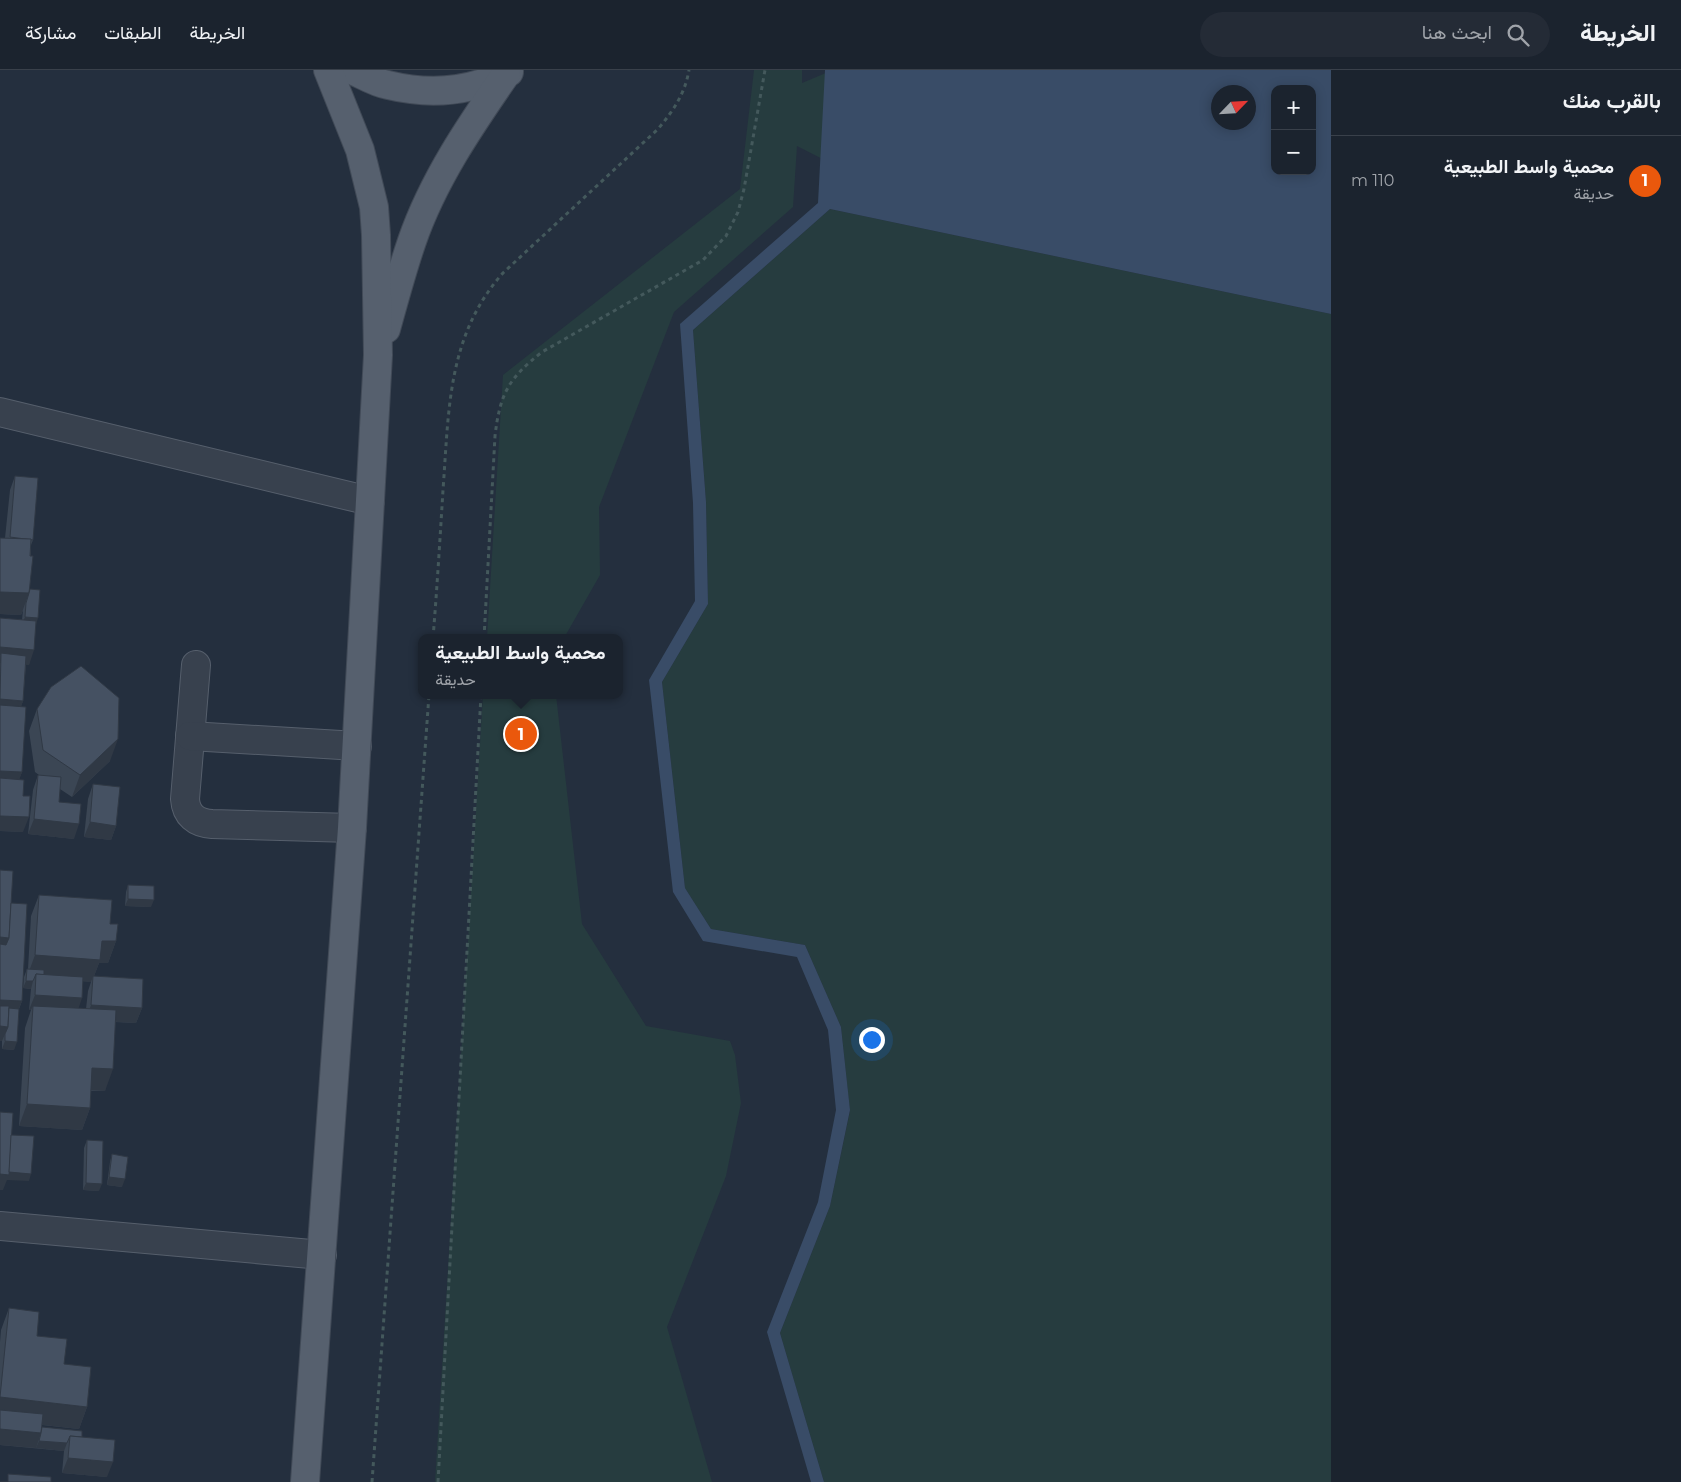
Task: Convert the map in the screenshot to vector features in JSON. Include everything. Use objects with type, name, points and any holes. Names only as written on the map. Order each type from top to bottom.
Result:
[{"type":"main road","points":[[305,1482],[352,828],[378,354],[374,207],[360,150],[328,70]]},
{"type":"main road","points":[[352,70],[386,85],[426,92],[468,88],[509,72]]},
{"type":"main road","points":[[378,354],[412,240],[431,196],[462,137],[509,72]]},
{"type":"street","points":[[0,412],[370,501]]},
{"type":"street","points":[[196,665],[186,806],[188,812],[198,822],[212,824],[352,828]]},
{"type":"street","points":[[190,736],[357,746]]},
{"type":"street","points":[[0,1226],[322,1255]]},
{"type":"path","points":[[433,634],[449,413],[454,371],[467,328],[486,293],[503,273],[663,123],[674,110],[687,84],[690,70]]},
{"type":"path","points":[[484,634],[495,436],[498,411],[506,388],[520,369],[542,352],[703,260],[726,236],[738,212],[744,189],[765,70]]},
{"type":"path","points":[[372,1482],[429,699]]},
{"type":"path","points":[[438,1482],[481,699]]},
{"type":"green space","points":[[754,70],[802,70],[802,83],[833,70],[1331,70],[1316,85],[1271,85],[1271,160],[854,175],[797,146],[793,207],[674,312],[599,507],[600,575],[566,634],[487,634],[503,375],[740,189]]},
{"type":"green space","points":[[830,209],[1331,314],[1331,1482],[824,1482],[780,1333],[830,1206],[850,1111],[841,1027],[805,945],[711,929],[685,888],[662,682],[708,604],[706,502],[693,330]]},
{"type":"green space","points":[[483,699],[556,699],[582,924],[646,1026],[730,1041],[735,1055],[741,1103],[726,1176],[667,1327],[712,1482],[435,1482]]},
{"type":"water","points":[[825,70],[1331,70],[1331,314],[830,209],[693,330],[706,502],[708,604],[662,682],[685,888],[711,929],[805,945],[841,1027],[850,1110],[830,1206],[780,1333],[824,1482],[811,1482],[767,1332],[818,1202],[836,1110],[828,1030],[797,957],[703,941],[673,892],[649,680],[695,601],[693,503],[680,324],[818,203]]},
{"type":"building","points":[[15,476],[38,478],[33,540],[10,537]]},
{"type":"building","points":[[0,538],[31,539],[30,556],[33,556],[29,593],[0,592]]},
{"type":"building","points":[[30,589],[40,590],[38,618],[25,617]]},
{"type":"building","points":[[0,618],[36,621],[34,650],[0,647]]},
{"type":"building","points":[[1,653],[26,656],[23,701],[0,699]]},
{"type":"building","points":[[81,666],[119,698],[118,739],[80,775],[43,750],[37,709],[51,687]]},
{"type":"building","points":[[0,705],[26,707],[22,772],[0,771]]},
{"type":"building","points":[[38,775],[61,777],[59,802],[81,804],[79,824],[34,819]]},
{"type":"building","points":[[0,778],[24,780],[23,796],[30,796],[29,817],[0,816]]},
{"type":"building","points":[[93,784],[120,787],[116,826],[90,822]]},
{"type":"building","points":[[0,870],[13,871],[9,938],[0,937]]},
{"type":"building","points":[[128,885],[154,886],[154,900],[128,899]]},
{"type":"building","points":[[39,895],[112,900],[110,924],[118,924],[116,941],[102,941],[100,960],[35,955]]},
{"type":"building","points":[[11,903],[27,904],[22,1001],[0,1000],[0,944],[6,945],[9,938]]},
{"type":"building","points":[[27,969],[44,970],[44,975],[36,974],[33,981],[26,981]]},
{"type":"building","points":[[36,974],[83,977],[82,998],[35,995]]},
{"type":"building","points":[[93,976],[143,979],[142,1008],[91,1005]]},
{"type":"building","points":[[0,1006],[9,1006],[8,1027],[0,1026]]},
{"type":"building","points":[[33,1006],[116,1010],[113,1069],[92,1068],[90,1108],[27,1104]]},
{"type":"building","points":[[9,1008],[19,1009],[17,1042],[5,1041]]},
{"type":"building","points":[[0,1112],[13,1113],[9,1175],[0,1174]]},
{"type":"building","points":[[11,1135],[34,1136],[31,1174],[9,1172]]},
{"type":"building","points":[[87,1140],[103,1141],[102,1184],[86,1183]]},
{"type":"building","points":[[112,1154],[128,1157],[125,1179],[109,1177]]},
{"type":"building","points":[[9,1308],[39,1312],[37,1336],[67,1339],[64,1364],[91,1367],[87,1407],[0,1397]]},
{"type":"building","points":[[0,1410],[43,1414],[41,1433],[0,1429]]},
{"type":"building","points":[[42,1427],[82,1431],[82,1437],[70,1436],[67,1443],[39,1441]]},
{"type":"building","points":[[70,1436],[115,1440],[113,1462],[68,1458]]},
{"type":"building","points":[[8,1474],[51,1477],[51,1482],[8,1482]]},
{"type":"place","name":"محمية واسط الطبيعية","points":[[521,734]]}]
